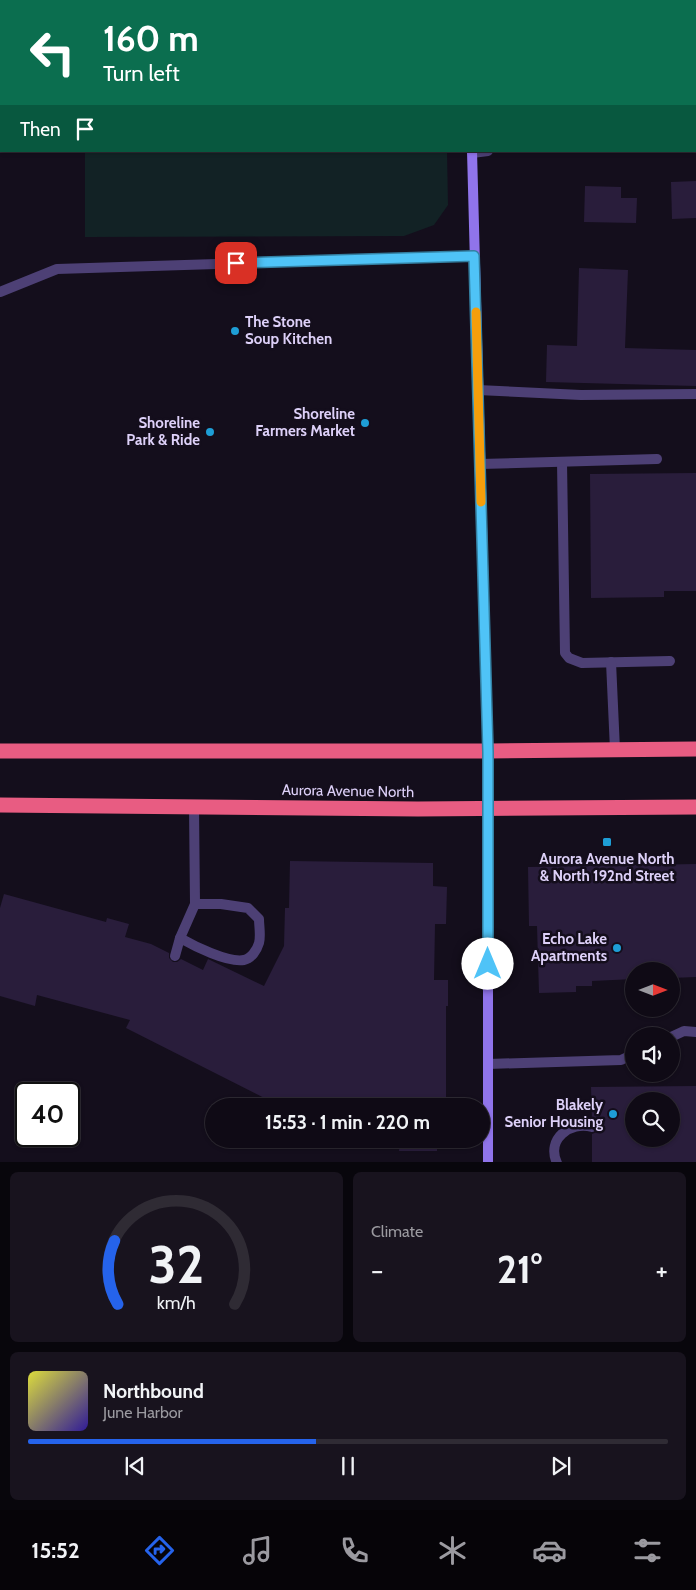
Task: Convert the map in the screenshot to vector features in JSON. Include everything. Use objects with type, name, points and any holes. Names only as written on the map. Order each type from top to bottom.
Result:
[{"type":"highway","points":[[0,751],[488,752],[696,749]]},
{"type":"highway","name":"Aurora Avenue North","points":[[0,805],[488,810],[696,807]]},
{"type":"street","points":[[472,152],[488,752],[488,1162]]},
{"type":"street","points":[[0,292],[57,269],[474,256]]},
{"type":"street","points":[[478,390],[581,395],[696,394]]},
{"type":"street","points":[[480,464],[657,459]]},
{"type":"street","points":[[562,462],[565,653],[569,658],[582,663],[670,661]]},
{"type":"street","points":[[611,662],[615,750]]},
{"type":"street","points":[[175,956],[180,938],[195,904],[194,807]]},
{"type":"street","points":[[180,938],[218,956],[244,960],[252,956],[260,942],[259,919],[248,908],[221,904],[195,904]]},
{"type":"street","points":[[680,1033],[684,1031],[696,1032]]},
{"type":"street","points":[[488,1064],[621,1060],[625,1058]]},
{"type":"street","points":[[557,1162],[555,1150],[561,1134],[577,1125],[592,1127]]},
{"type":"shaded area","points":[[85,152],[447,152],[448,205],[434,225],[404,236],[85,237]]},
{"type":"building","points":[[696,181],[696,218],[672,219],[671,182]]},
{"type":"building","points":[[585,186],[621,187],[621,198],[637,198],[636,223],[584,222]]},
{"type":"building","points":[[579,268],[628,270],[625,348],[696,350],[696,386],[546,382],[547,345],[577,346]]},
{"type":"building","points":[[696,473],[696,591],[664,591],[664,597],[591,598],[590,474]]},
{"type":"building","points":[[290,861],[433,863],[433,886],[447,887],[446,924],[435,924],[434,980],[448,980],[448,1006],[446,1006],[446,1098],[264,1098],[126,1028],[130,1020],[37,995],[35,1006],[0,996],[0,908],[4,894],[106,922],[107,918],[129,924],[125,937],[151,944],[169,953],[169,958],[173,962],[181,959],[203,970],[208,959],[264,986],[284,946],[285,908],[289,908]]},
{"type":"building","name":"Echo Lake Apartments","points":[[696,864],[696,977],[680,978],[680,962],[625,962],[625,979],[592,981],[592,986],[576,986],[576,992],[539,993],[537,926],[529,926],[528,867]]},
{"type":"building","name":"Blakely Senior Housing","points":[[696,1086],[696,1162],[592,1162],[592,1134],[597,1132],[599,1127],[597,1122],[592,1120],[591,1087]]},
{"type":"building","points":[[399,1148],[437,1148],[437,1151],[399,1151]]},
{"type":"slow traffic","points":[[476,312],[481,502]]},
{"type":"place","name":"The Stone Soup Kitchen","points":[[235,331]]},
{"type":"place","name":"Shoreline Farmers Market","points":[[365,423]]},
{"type":"place","name":"Shoreline Park & Ride","points":[[210,432]]},
{"type":"place","name":"Aurora Avenue North & North 192nd Street","points":[[607,842]]},
{"type":"place","name":"Echo Lake Apartments","points":[[617,948]]},
{"type":"place","name":"Blakely Senior Housing","points":[[613,1114]]},
{"type":"route","points":[[236,263],[474,256],[488,752],[488,964]]}]
